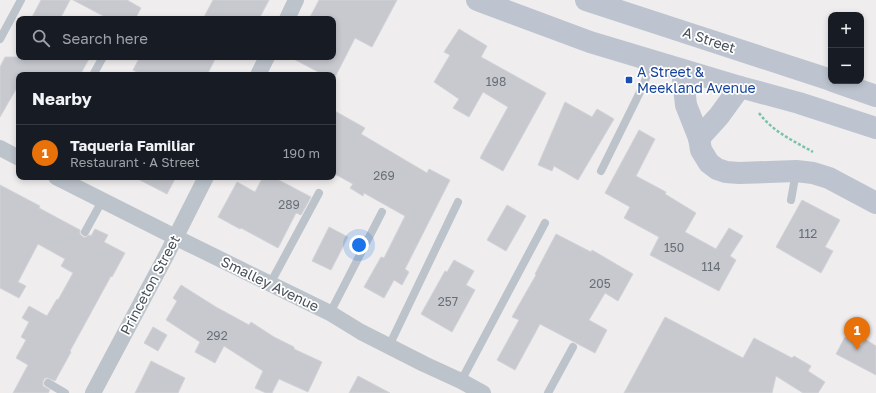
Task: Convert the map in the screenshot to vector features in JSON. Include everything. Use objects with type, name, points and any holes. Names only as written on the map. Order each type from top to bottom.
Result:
[{"type":"main road","points":[[477,0],[590,42],[876,128]]},
{"type":"main road","name":"A Street","points":[[586,0],[800,69],[828,80]]},
{"type":"main road","points":[[682,70],[686,105],[699,138],[701,150],[709,163],[717,169],[739,174],[796,171],[813,173],[829,178],[876,203]]},
{"type":"main road","name":"A Street","points":[[841,84],[876,96]]},
{"type":"main road","points":[[699,138],[719,116],[740,87]]},
{"type":"street","points":[[288,16],[296,0]]},
{"type":"street","points":[[260,72],[266,60]]},
{"type":"street","points":[[0,148],[16,156]]},
{"type":"street","name":"Smalley Avenue","points":[[62,180],[175,238],[330,313],[361,332],[483,393]]},
{"type":"street","name":"Princeton Street","points":[[93,393],[204,180]]},
{"type":"lane","points":[[0,40],[21,0]]},
{"type":"lane","points":[[95,72],[101,60]]},
{"type":"lane","points":[[601,172],[654,61]]},
{"type":"lane","points":[[791,200],[796,171]]},
{"type":"lane","points":[[270,284],[318,193]]},
{"type":"lane","points":[[85,232],[102,201]]},
{"type":"lane","points":[[390,346],[458,202]]},
{"type":"lane","points":[[330,313],[382,212]]},
{"type":"lane","points":[[461,381],[545,224]]},
{"type":"lane","points":[[548,393],[572,347]]},
{"type":"lane","points":[[48,384],[65,393]]},
{"type":"path","points":[[740,87],[764,120],[782,134],[814,152]]},
{"type":"building","points":[[41,0],[70,0],[62,16],[33,16]]},
{"type":"building","points":[[73,0],[127,0],[141,8],[137,16],[103,16]]},
{"type":"building","points":[[213,0],[269,0],[261,16],[205,16]]},
{"type":"building","points":[[319,0],[397,0],[372,47],[355,38],[336,75],[336,72],[318,72],[296,60],[336,60],[336,16],[311,16]]},
{"type":"building","points":[[459,29],[487,46],[481,57],[546,93],[503,171],[480,158],[508,107],[483,92],[469,117],[453,108],[459,99],[434,82],[450,55],[444,52]]},
{"type":"building","points":[[5,57],[16,57],[16,60],[88,60],[82,72],[16,72],[16,89],[0,117],[0,67]]},
{"type":"building","points":[[138,60],[214,60],[208,72],[137,72],[133,70]]},
{"type":"building","points":[[565,102],[592,117],[597,109],[614,119],[578,180],[554,166],[552,171],[538,165]]},
{"type":"building","points":[[336,112],[365,128],[361,134],[427,173],[429,169],[450,180],[405,269],[409,272],[402,285],[394,280],[384,298],[364,287],[381,257],[384,258],[405,216],[364,193],[363,196],[350,188],[353,184],[336,175]]},
{"type":"building","points":[[639,130],[655,139],[636,176],[666,192],[665,194],[696,213],[685,232],[716,249],[729,228],[743,236],[730,256],[736,260],[719,291],[650,255],[659,237],[624,218],[630,207],[605,193]]},
{"type":"building","points":[[140,180],[174,180],[167,194]]},
{"type":"building","points":[[261,180],[279,180],[311,197],[301,215],[296,213],[278,248],[218,217],[237,182],[255,192]]},
{"type":"building","points":[[0,185],[40,206],[39,208],[80,230],[80,234],[83,237],[89,235],[91,236],[95,229],[108,235],[104,242],[125,253],[112,277],[111,276],[55,381],[45,378],[43,381],[43,386],[50,390],[48,393],[13,393],[28,365],[16,358],[26,340],[21,337],[29,322],[22,318],[29,306],[47,316],[73,273],[61,266],[65,259],[38,244],[18,282],[26,286],[19,298],[0,288]]},
{"type":"building","points":[[802,200],[840,220],[825,247],[833,251],[821,273],[776,247]]},
{"type":"building","points":[[507,205],[526,216],[506,251],[487,240]]},
{"type":"building","points":[[329,227],[348,237],[331,270],[312,261]]},
{"type":"building","points":[[556,234],[591,252],[592,250],[633,274],[618,301],[605,293],[589,320],[607,330],[595,353],[540,324],[515,370],[497,360],[519,320],[512,317],[536,275],[535,274]]},
{"type":"building","points":[[454,260],[474,271],[466,285],[475,290],[452,332],[421,314],[445,271],[447,272]]},
{"type":"building","points":[[181,285],[216,307],[249,325],[251,322],[274,337],[294,347],[294,349],[322,362],[308,392],[279,379],[272,393],[266,393],[255,388],[263,371],[224,346],[215,363],[195,352],[200,342],[166,320],[177,301],[173,298]]},
{"type":"building","points":[[665,317],[743,358],[754,338],[792,358],[794,356],[811,366],[808,371],[825,382],[818,393],[803,393],[776,376],[772,393],[624,393]]},
{"type":"building","points":[[153,327],[167,335],[158,351],[144,343]]},
{"type":"building","points":[[845,337],[861,346],[865,339],[876,346],[876,375],[836,354]]},
{"type":"building","points":[[151,361],[185,378],[178,393],[135,393]]},
{"type":"building","points":[[358,376],[390,393],[349,393]]},
{"type":"place","name":"A Street & Meekland Avenue","points":[[629,80]]},
{"type":"place","name":"Taqueria Familiar","points":[[857,350]]}]
